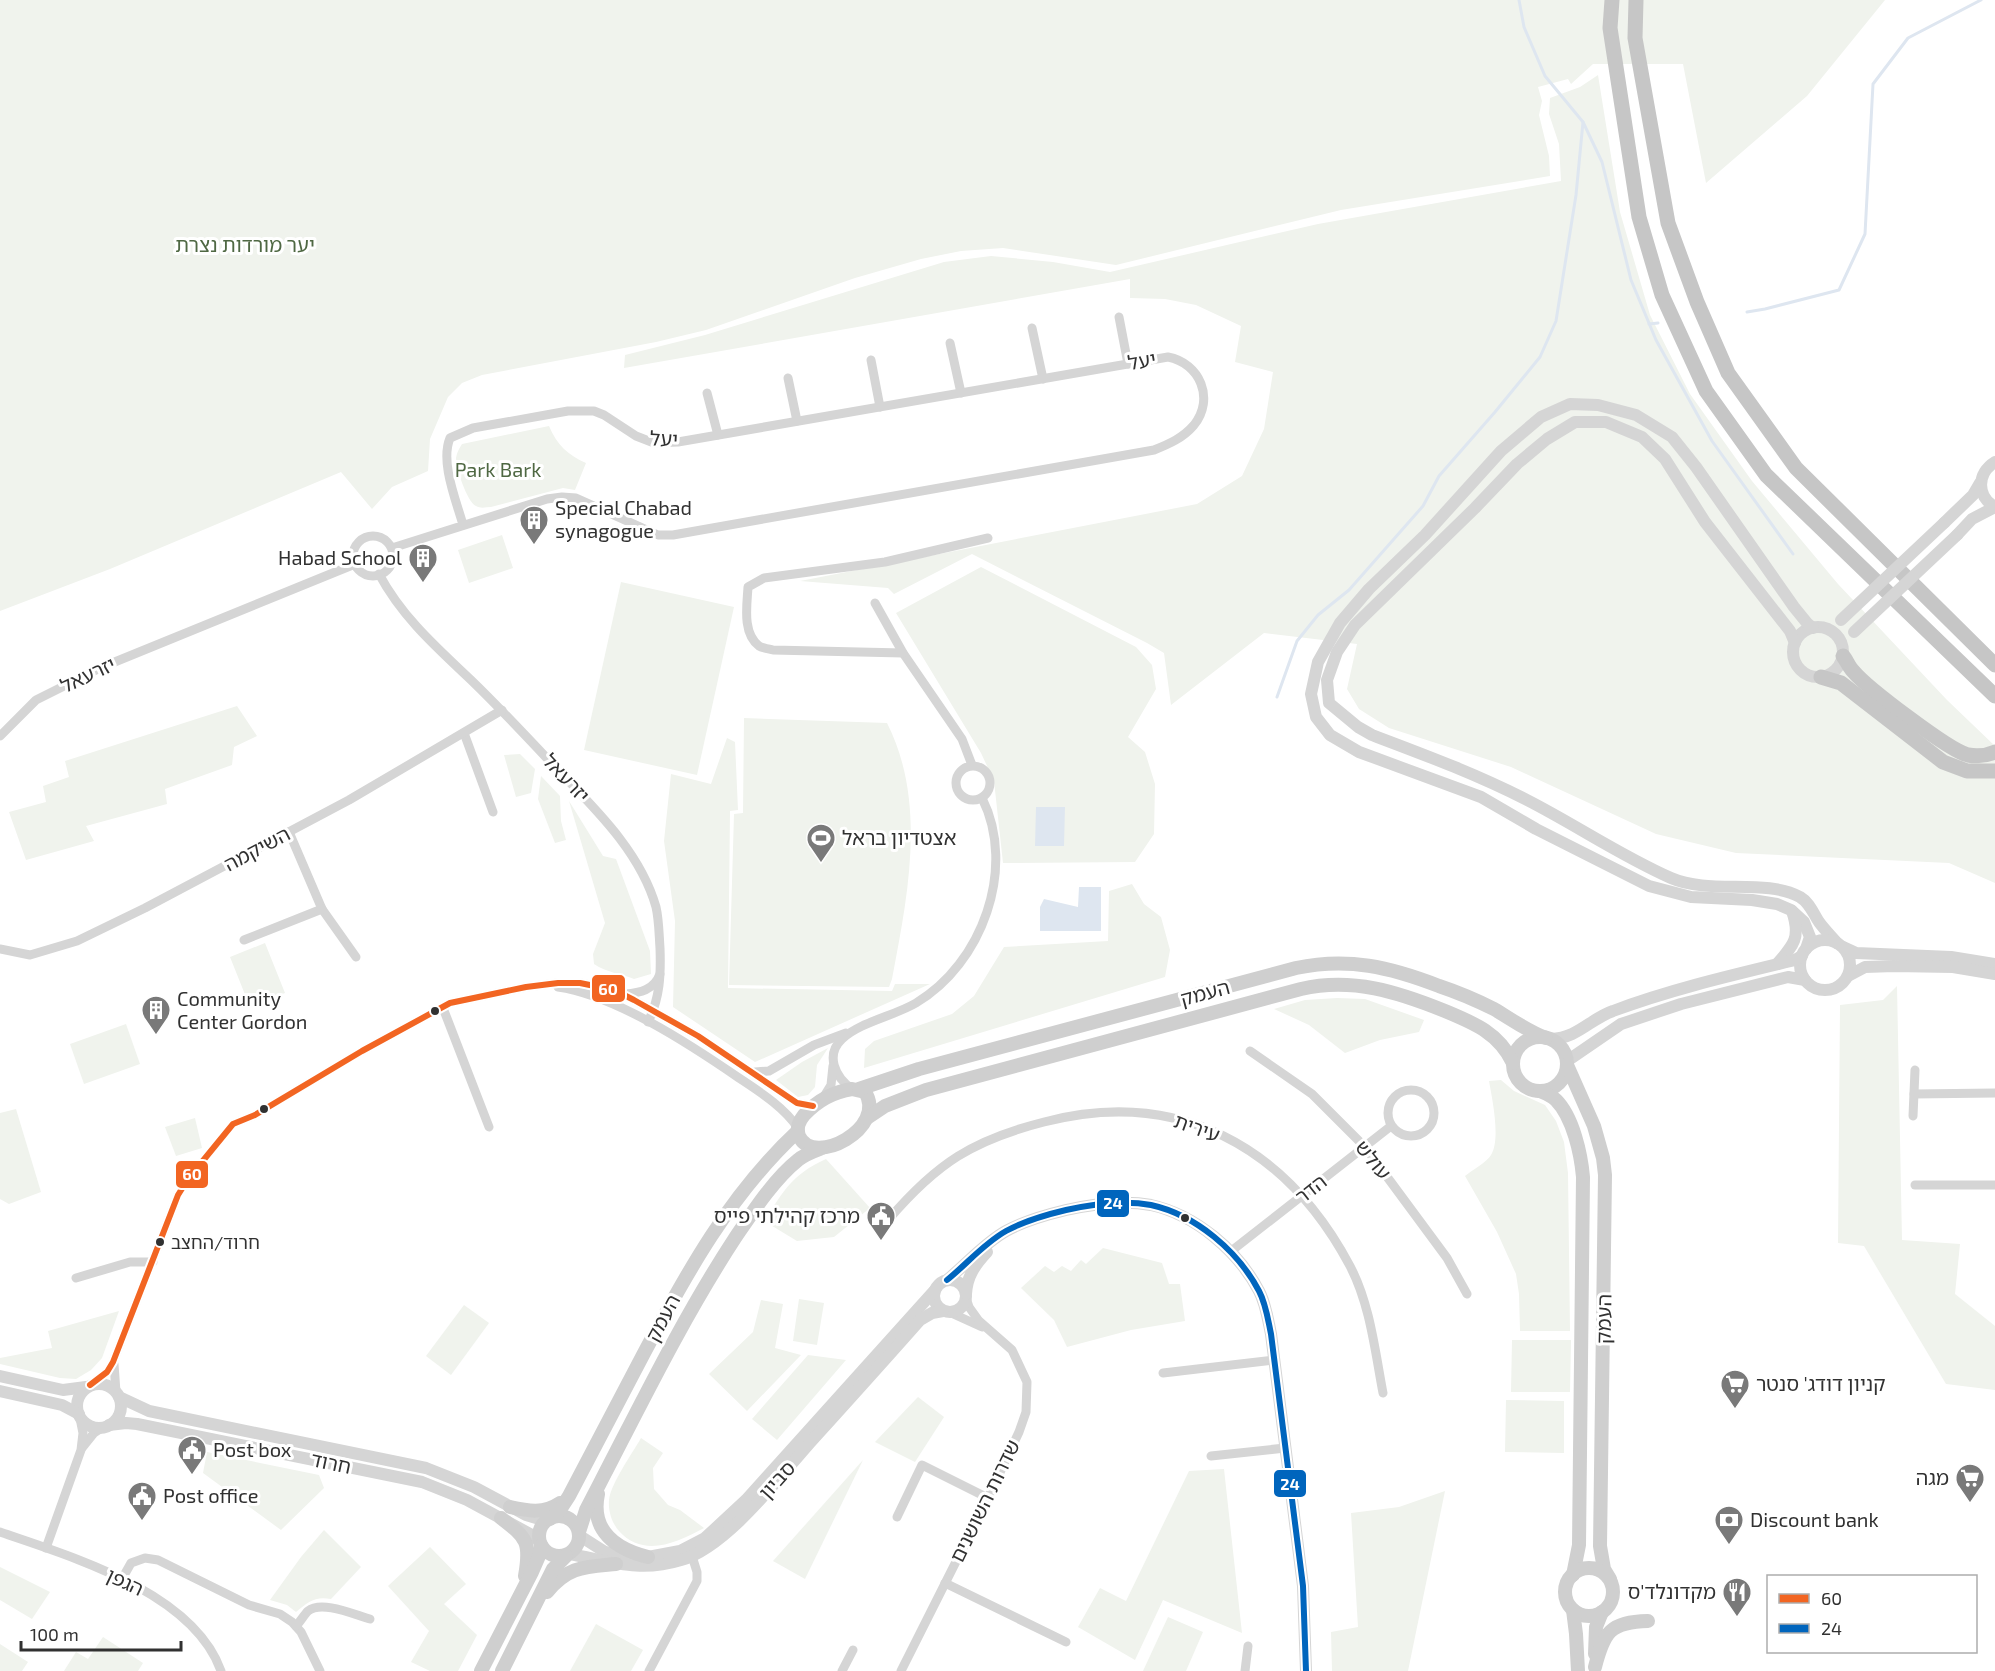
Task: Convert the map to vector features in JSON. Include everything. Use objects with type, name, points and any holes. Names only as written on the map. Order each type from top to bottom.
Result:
[{"type":"highway","points":[[1612,0],[1610,28],[1639,218],[1662,295],[1706,391],[1766,475],[1995,696]]},
{"type":"highway","points":[[1636,0],[1635,38],[1668,224],[1697,302],[1728,373],[1796,468],[1995,665]]},
{"type":"highway","points":[[1843,652],[1854,672],[1950,748],[1967,755],[1984,757],[1995,752]]},
{"type":"highway","points":[[1821,677],[1841,683],[1943,762],[1967,771],[1995,771]]},
{"type":"main road","name":"העמק","points":[[855,1089],[919,1069],[1296,968],[1330,963],[1370,965],[1407,973],[1475,1000],[1525,1029],[1548,1039]]},
{"type":"main road","name":"העמק","points":[[867,1118],[885,1106],[926,1090],[1301,989],[1331,984],[1383,989],[1457,1016],[1482,1028],[1496,1038],[1504,1045],[1513,1062]]},
{"type":"main road","points":[[1533,1038],[1548,1039],[1559,1045],[1564,1052],[1567,1063],[1562,1079],[1549,1089],[1540,1091],[1530,1089],[1522,1084],[1515,1074],[1513,1062],[1519,1047],[1526,1041],[1533,1038]]},
{"type":"main road","name":"העמק","points":[[1567,1063],[1594,1126],[1605,1175],[1600,1546],[1604,1569],[1610,1579]]},
{"type":"main road","points":[[855,1089],[865,1092],[870,1110],[867,1118],[854,1133],[841,1142],[822,1148],[808,1146],[802,1141],[798,1130],[801,1118],[817,1103],[832,1094],[855,1089]]},
{"type":"main road","name":"העמק","points":[[1540,1091],[1556,1100],[1567,1116],[1578,1148],[1583,1177],[1579,1545],[1573,1575]]},
{"type":"main road","name":"העמק","points":[[548,1520],[558,1513],[569,1496],[670,1304],[704,1246],[731,1205],[771,1157],[798,1130]]},
{"type":"main road","name":"העמק","points":[[580,1534],[586,1510],[688,1314],[749,1217],[797,1161],[822,1148]]},
{"type":"main road","points":[[600,1482],[596,1512],[603,1530],[618,1546],[648,1557]]},
{"type":"main road","points":[[510,1507],[546,1510],[569,1496]]},
{"type":"main road","points":[[481,1671],[537,1563],[540,1530],[548,1520],[562,1516],[568,1518],[577,1526],[580,1534],[577,1546],[554,1569],[502,1671]]},
{"type":"main road","points":[[501,1518],[520,1533],[527,1546],[527,1563],[522,1589]]},
{"type":"main road","points":[[540,1543],[549,1554],[568,1555]]},
{"type":"main road","points":[[532,1609],[554,1583],[571,1570],[616,1564]]},
{"type":"main road","points":[[1578,1671],[1573,1610],[1566,1598],[1565,1590],[1573,1575],[1582,1569],[1591,1568],[1604,1573],[1610,1579],[1613,1587],[1611,1603],[1602,1612],[1598,1621],[1595,1635],[1595,1669]]},
{"type":"main road","points":[[1573,1610],[1588,1616],[1602,1612]]},
{"type":"main road","points":[[1595,1669],[1600,1645],[1612,1629],[1628,1622],[1648,1621]]},
{"type":"street","points":[[1119,317],[1128,364]]},
{"type":"street","points":[[1032,328],[1043,379]]},
{"type":"street","points":[[950,342],[961,393]]},
{"type":"street","name":"יעל","points":[[1168,357],[1179,359],[1198,374],[1202,393],[1201,411],[1195,424],[1173,443],[1154,450],[673,535],[658,535],[576,498],[562,497],[547,499],[462,525],[446,462],[446,448],[450,438],[460,433],[568,411],[583,410],[604,415],[636,436],[654,443],[678,442],[1128,364],[1168,357]]},
{"type":"street","points":[[871,360],[880,407]]},
{"type":"street","points":[[788,378],[797,421]]},
{"type":"street","points":[[706,393],[718,435]]},
{"type":"street","points":[[1843,652],[1836,634],[1807,623],[1794,607],[1696,467],[1672,437],[1636,415],[1598,405],[1570,404],[1541,417],[1501,451],[1425,535],[1369,589],[1340,623],[1318,662],[1311,694],[1316,717],[1330,735],[1359,752],[1481,797],[1536,829],[1649,885],[1691,897],[1752,900],[1777,904],[1791,910],[1804,922],[1810,937],[1804,952],[1801,973],[1805,980],[1819,990],[1837,988],[1848,976],[1865,967],[1953,968],[1995,974]]},
{"type":"street","points":[[1848,976],[1850,961],[1840,945],[1819,921],[1812,907],[1801,898],[1787,892],[1700,886],[1672,879],[1469,771],[1372,735],[1358,727],[1329,703],[1327,680],[1337,652],[1355,625],[1517,464],[1547,439],[1575,422],[1605,422],[1642,438],[1665,459],[1705,522],[1790,631],[1795,643],[1794,660],[1804,673],[1812,677],[1829,675],[1837,670],[1846,639],[1972,519],[1995,507],[1985,499],[1980,483]]},
{"type":"street","points":[[1795,643],[1805,631],[1841,620],[1973,495],[1986,468],[1995,462]]},
{"type":"street","points":[[392,548],[462,525]]},
{"type":"street","points":[[367,537],[380,537],[392,548],[392,563],[389,568],[379,574],[365,573],[355,564],[357,545],[367,537]]},
{"type":"street","points":[[903,653],[773,650],[759,646],[748,631],[748,587],[764,578],[885,562],[988,538]]},
{"type":"street","name":"יזרעאל","points":[[0,736],[36,700],[100,668],[355,564]]},
{"type":"street","name":"יזרעאל","points":[[379,574],[401,611],[417,629],[501,710],[608,824],[627,849],[646,882],[656,907],[660,972],[658,996],[648,1022]]},
{"type":"street","points":[[875,603],[903,653],[962,739],[972,765]]},
{"type":"street","name":"השיקמה","points":[[0,949],[30,955],[77,941],[145,908],[349,800],[464,734],[501,710]]},
{"type":"street","points":[[464,734],[493,812]]},
{"type":"street","points":[[972,765],[986,771],[991,781],[989,791],[982,798],[971,800],[965,798],[957,790],[956,785],[958,774],[972,765]]},
{"type":"street","points":[[754,1072],[770,1071],[814,1045],[918,1002],[958,968],[970,951],[991,900],[995,869],[993,824],[982,798]]},
{"type":"street","points":[[289,832],[322,909],[356,957]]},
{"type":"street","points":[[244,940],[322,909]]},
{"type":"street","points":[[1776,964],[1790,949],[1797,936],[1796,922],[1791,910]]},
{"type":"street","points":[[1548,1039],[1575,1034],[1609,1012],[1676,989],[1776,964],[1804,952],[1820,940],[1840,945],[1856,953],[1951,957],[1995,964]]},
{"type":"street","points":[[623,994],[644,991],[657,981],[660,972]]},
{"type":"street","points":[[1567,1063],[1621,1024],[1681,1004],[1788,977],[1805,980]]},
{"type":"street","points":[[46,1548],[81,1450],[83,1433],[77,1403],[79,1396],[107,1372],[117,1353],[178,1195],[188,1179],[233,1124],[255,1115],[362,1052],[450,1004],[558,982],[580,983],[623,994],[703,1039],[797,1103],[817,1103],[831,1085],[836,1047],[840,1040],[859,1028]]},
{"type":"street","points":[[526,987],[558,987],[586,994],[648,1022],[720,1065],[753,1088],[789,1116],[798,1130]]},
{"type":"street","points":[[443,1008],[489,1127]]},
{"type":"street","name":"עולש","points":[[1250,1051],[1312,1094],[1365,1147],[1447,1258],[1467,1294]]},
{"type":"street","points":[[834,1064],[838,1077],[855,1089]]},
{"type":"street","points":[[1913,1116],[1915,1070]]},
{"type":"street","points":[[1406,1090],[1414,1090],[1428,1098],[1434,1109],[1434,1117],[1425,1132],[1409,1136],[1401,1134],[1392,1126],[1387,1111],[1394,1096],[1406,1090]]},
{"type":"street","points":[[1914,1094],[1995,1092]]},
{"type":"street","name":"עירית","points":[[889,1219],[925,1180],[948,1161],[1000,1135],[1058,1118],[1089,1112],[1120,1110],[1186,1120],[1214,1131],[1267,1163],[1302,1196],[1332,1236],[1359,1284],[1383,1393]]},
{"type":"street","name":"הדר","points":[[1230,1252],[1392,1126]]},
{"type":"street","points":[[1915,1185],[1995,1185]]},
{"type":"street","points":[[1014,1227],[994,1244],[972,1271],[968,1279],[966,1297],[959,1310],[946,1312],[935,1303],[935,1290],[941,1282],[947,1280],[984,1246],[1014,1227],[1052,1213],[1109,1203],[1141,1204],[1174,1212],[1203,1229],[1230,1252],[1250,1275],[1267,1311],[1275,1360],[1303,1596],[1306,1671]]},
{"type":"street","points":[[76,1278],[130,1262],[153,1262]]},
{"type":"street","points":[[947,1280],[958,1282],[965,1289],[966,1297]]},
{"type":"street","name":"סביון","points":[[580,1534],[604,1552],[648,1557],[680,1551],[705,1538],[746,1500],[935,1290]]},
{"type":"street","name":"שדרות השושנים","points":[[901,1671],[988,1498],[1026,1412],[1027,1382],[1012,1350],[973,1313],[966,1297]]},
{"type":"street","name":"שדרות השושנים","points":[[946,1312],[993,1333]]},
{"type":"street","name":"סביון","points":[[568,1555],[616,1564],[648,1566],[683,1560],[710,1546],[753,1507],[920,1320],[932,1313],[946,1312]]},
{"type":"street","points":[[81,1450],[89,1438],[118,1416],[121,1406],[114,1365],[117,1353]]},
{"type":"street","points":[[1163,1373],[1275,1360]]},
{"type":"street","points":[[0,1376],[63,1390],[105,1384],[118,1395]]},
{"type":"street","points":[[0,1391],[62,1405],[92,1426],[106,1426]]},
{"type":"street","name":"חרוד","points":[[118,1395],[148,1411],[426,1468],[466,1483],[536,1519],[548,1520]]},
{"type":"street","name":"חרוד","points":[[106,1426],[126,1422],[422,1482],[452,1492],[530,1534],[540,1543]]},
{"type":"street","points":[[1211,1456],[1285,1448]]},
{"type":"street","points":[[897,1517],[922,1465],[988,1498]]},
{"type":"street","name":"הגפן","points":[[0,1532],[122,1579],[155,1596],[195,1630],[211,1650],[221,1671]]},
{"type":"street","points":[[649,1671],[697,1581],[692,1556]]},
{"type":"street","points":[[122,1579],[131,1563],[145,1558],[158,1560],[249,1605],[280,1614],[296,1626],[312,1651],[320,1671]]},
{"type":"street","points":[[945,1583],[1066,1642]]},
{"type":"street","points":[[296,1626],[308,1611],[325,1606],[370,1619]]},
{"type":"street","points":[[1245,1671],[1248,1646]]},
{"type":"street","points":[[842,1671],[853,1650]]},
{"type":"green space","name":"יער מורדות נצרת","points":[[0,0],[1885,0],[1807,96],[1706,183],[1683,64],[1593,64],[1571,84],[1568,79],[1538,87],[1542,101],[1539,115],[1549,156],[1550,176],[1341,210],[1116,265],[1003,248],[961,251],[921,259],[855,278],[706,330],[656,342],[482,375],[462,383],[448,397],[430,439],[428,471],[392,487],[372,509],[341,472],[110,569],[0,611]]},
{"type":"green space","points":[[1598,75],[1620,212],[1650,315],[1690,394],[1752,481],[1838,584],[1947,700],[1995,746],[1995,883],[1949,863],[1736,853],[1656,834],[1511,767],[1389,728],[1359,709],[1347,689],[1357,644],[1264,633],[1171,705],[1164,653],[972,554],[894,594],[888,588],[800,581],[1197,504],[1242,476],[1264,429],[1273,372],[1235,362],[1241,326],[1196,305],[1165,299],[1130,298],[1130,279],[624,368],[625,355],[705,335],[944,262],[991,256],[1053,262],[1110,272],[1318,224],[1561,181],[1559,144],[1549,114],[1550,98],[1580,87]]},
{"type":"green space","name":"Park Bark","points":[[549,426],[564,449],[586,463],[575,490],[563,488],[491,507],[476,506],[469,498],[456,463],[462,444]]},
{"type":"green space","points":[[502,535],[513,568],[469,583],[458,550]]},
{"type":"green space","points":[[981,567],[1136,647],[1152,665],[1156,689],[1128,737],[1145,752],[1155,784],[1154,834],[1135,862],[1003,863],[994,781],[981,753],[896,613]]},
{"type":"green space","points":[[621,582],[734,607],[697,775],[584,750]]},
{"type":"green space","points":[[237,706],[257,736],[234,747],[232,765],[165,789],[167,804],[86,826],[94,841],[26,860],[9,812],[46,802],[43,786],[69,777],[65,761]]},
{"type":"green space","name":"אצטדיון בראל","points":[[744,718],[887,723],[899,753],[907,785],[911,849],[904,915],[889,987],[729,985],[734,814],[743,813]]},
{"type":"green space","points":[[727,738],[735,742],[738,810],[730,811],[728,988],[892,991],[895,984],[930,984],[755,1062],[673,1007],[675,921],[664,841],[671,774],[711,784]]},
{"type":"green space","points":[[520,754],[535,769],[531,793],[516,797],[504,755]]},
{"type":"green space","points":[[541,776],[560,796],[561,821],[566,840],[555,843],[538,799]]},
{"type":"green space","points":[[569,801],[603,856],[616,859],[650,951],[651,974],[634,979],[594,964],[593,954],[605,923]]},
{"type":"green space","points":[[1132,884],[1144,904],[1161,917],[1170,950],[1165,977],[864,1068],[865,1049],[874,1041],[952,1014],[974,996],[1004,947],[1108,941],[1109,891]]},
{"type":"green space","points":[[265,943],[285,993],[250,1007],[230,957]]},
{"type":"green space","points":[[1897,986],[1902,1240],[1960,1244],[1955,1294],[1995,1326],[1995,1390],[1946,1384],[1864,1246],[1838,1243],[1840,1005],[1883,1000]]},
{"type":"green space","points":[[1365,999],[1424,1020],[1419,1032],[1380,1040],[1345,1053],[1309,1025],[1274,1009],[1305,1000]]},
{"type":"green space","points":[[126,1024],[140,1064],[84,1084],[70,1044]]},
{"type":"green space","points":[[828,1048],[817,1065],[815,1087],[808,1095],[798,1097],[776,1080],[802,1062]]},
{"type":"green space","points":[[1501,1080],[1514,1091],[1545,1105],[1556,1121],[1564,1142],[1568,1173],[1570,1331],[1520,1331],[1516,1274],[1497,1232],[1465,1176],[1486,1161],[1494,1148],[1495,1118],[1489,1081]]},
{"type":"green space","points":[[16,1109],[41,1192],[9,1204],[0,1199],[0,1113]]},
{"type":"green space","points":[[195,1118],[202,1148],[176,1156],[165,1127]]},
{"type":"green space","points":[[826,1159],[870,1208],[834,1237],[797,1241],[764,1221],[783,1192],[796,1178]]},
{"type":"green space","points":[[1103,1248],[1162,1263],[1169,1284],[1180,1284],[1185,1321],[1131,1330],[1067,1347],[1054,1320],[1021,1288],[1045,1266],[1054,1272],[1062,1266],[1071,1271],[1081,1260],[1086,1264]]},
{"type":"green space","points":[[799,1299],[824,1303],[817,1345],[793,1341]]},
{"type":"green space","points":[[761,1300],[783,1304],[775,1348],[801,1355],[747,1411],[709,1374],[753,1332]]},
{"type":"green space","points":[[464,1305],[489,1323],[451,1375],[426,1356]]},
{"type":"green space","points":[[119,1311],[102,1358],[91,1370],[76,1379],[60,1378],[0,1364],[0,1358],[52,1348],[48,1331]]},
{"type":"green space","points":[[1512,1340],[1571,1340],[1570,1392],[1511,1392]]},
{"type":"green space","points":[[808,1355],[846,1360],[777,1440],[752,1419]]},
{"type":"green space","points":[[918,1397],[944,1417],[915,1462],[875,1442]]},
{"type":"green space","points":[[1506,1400],[1564,1401],[1564,1453],[1505,1452]]},
{"type":"green space","points":[[641,1438],[663,1453],[653,1468],[654,1489],[668,1505],[680,1510],[704,1528],[672,1543],[649,1546],[628,1539],[619,1531],[611,1517],[609,1500],[618,1477]]},
{"type":"green space","points":[[207,1452],[319,1475],[324,1488],[281,1530],[203,1473]]},
{"type":"green space","points":[[863,1460],[805,1579],[773,1561]]},
{"type":"green space","points":[[1224,1469],[1242,1633],[1163,1600],[1135,1660],[1078,1627],[1100,1588],[1126,1601],[1189,1471]]},
{"type":"green space","points":[[1445,1491],[1408,1671],[1332,1671],[1331,1632],[1358,1627],[1351,1513],[1399,1507]]},
{"type":"green space","points":[[324,1530],[361,1567],[331,1599],[320,1598],[304,1605],[296,1612],[287,1605],[270,1600],[301,1557]]},
{"type":"green space","points":[[430,1547],[466,1584],[444,1604],[477,1635],[458,1671],[430,1671],[411,1662],[429,1631],[388,1586]]},
{"type":"green space","points":[[0,1567],[50,1592],[32,1619],[0,1600]]},
{"type":"green space","points":[[1168,1617],[1203,1632],[1186,1671],[1143,1671]]},
{"type":"green space","points":[[596,1624],[643,1650],[631,1671],[570,1671]]},
{"type":"green space","points":[[103,1637],[143,1663],[138,1671],[64,1671],[76,1652],[88,1659]]},
{"type":"green space","points":[[0,1644],[28,1662],[22,1671],[0,1671]]},
{"type":"shaded area","points":[[1036,807],[1065,807],[1064,846],[1035,846]]},
{"type":"shaded area","points":[[1079,887],[1101,887],[1101,931],[1040,931],[1040,907],[1044,899],[1078,907]]},
{"type":"waterway","points":[[1519,0],[1524,27],[1545,76],[1583,122],[1602,162],[1631,280],[1656,340],[1712,441],[1793,554]]},
{"type":"waterway","points":[[1747,312],[1839,290],[1865,234],[1873,84],[1908,38],[1981,0]]},
{"type":"waterway","points":[[1277,697],[1297,641],[1318,615],[1349,590],[1423,506],[1439,476],[1540,357],[1556,321],[1576,195],[1583,122]]},
{"type":"waterway","points":[[1649,324],[1658,323]]},
{"type":"transit line","name":"60","points":[[90,1385],[107,1372],[113,1362],[178,1195],[188,1179],[233,1124],[255,1115],[362,1051],[450,1003],[526,987],[558,983],[580,983],[614,990],[698,1036],[797,1103],[813,1106]]},
{"type":"transit line","name":"24","points":[[947,1280],[990,1242],[1013,1227],[1050,1214],[1098,1204],[1141,1204],[1168,1210],[1199,1226],[1240,1262],[1259,1291],[1271,1334],[1303,1586],[1306,1671]]},
{"type":"place","name":"Special Chabad synagogue","points":[[534,546]]},
{"type":"place","name":"Habad School","points":[[423,584]]},
{"type":"place","name":"אצטדיון בראל","points":[[821,864]]},
{"type":"place","name":"Community Center Gordon","points":[[156,1036]]},
{"type":"place","name":"חרוד/החצב","points":[[160,1242]]},
{"type":"place","name":"מרכז קהילתי פייס","points":[[881,1242]]},
{"type":"place","name":"קניון דודג' סנטר","points":[[1735,1410]]},
{"type":"place","name":"Post box","points":[[192,1476]]},
{"type":"place","name":"מגה","points":[[1970,1504]]},
{"type":"place","name":"Post office","points":[[142,1522]]},
{"type":"place","name":"Discount bank","points":[[1729,1546]]},
{"type":"place","name":"מקדונלד'ס","points":[[1737,1618]]}]
